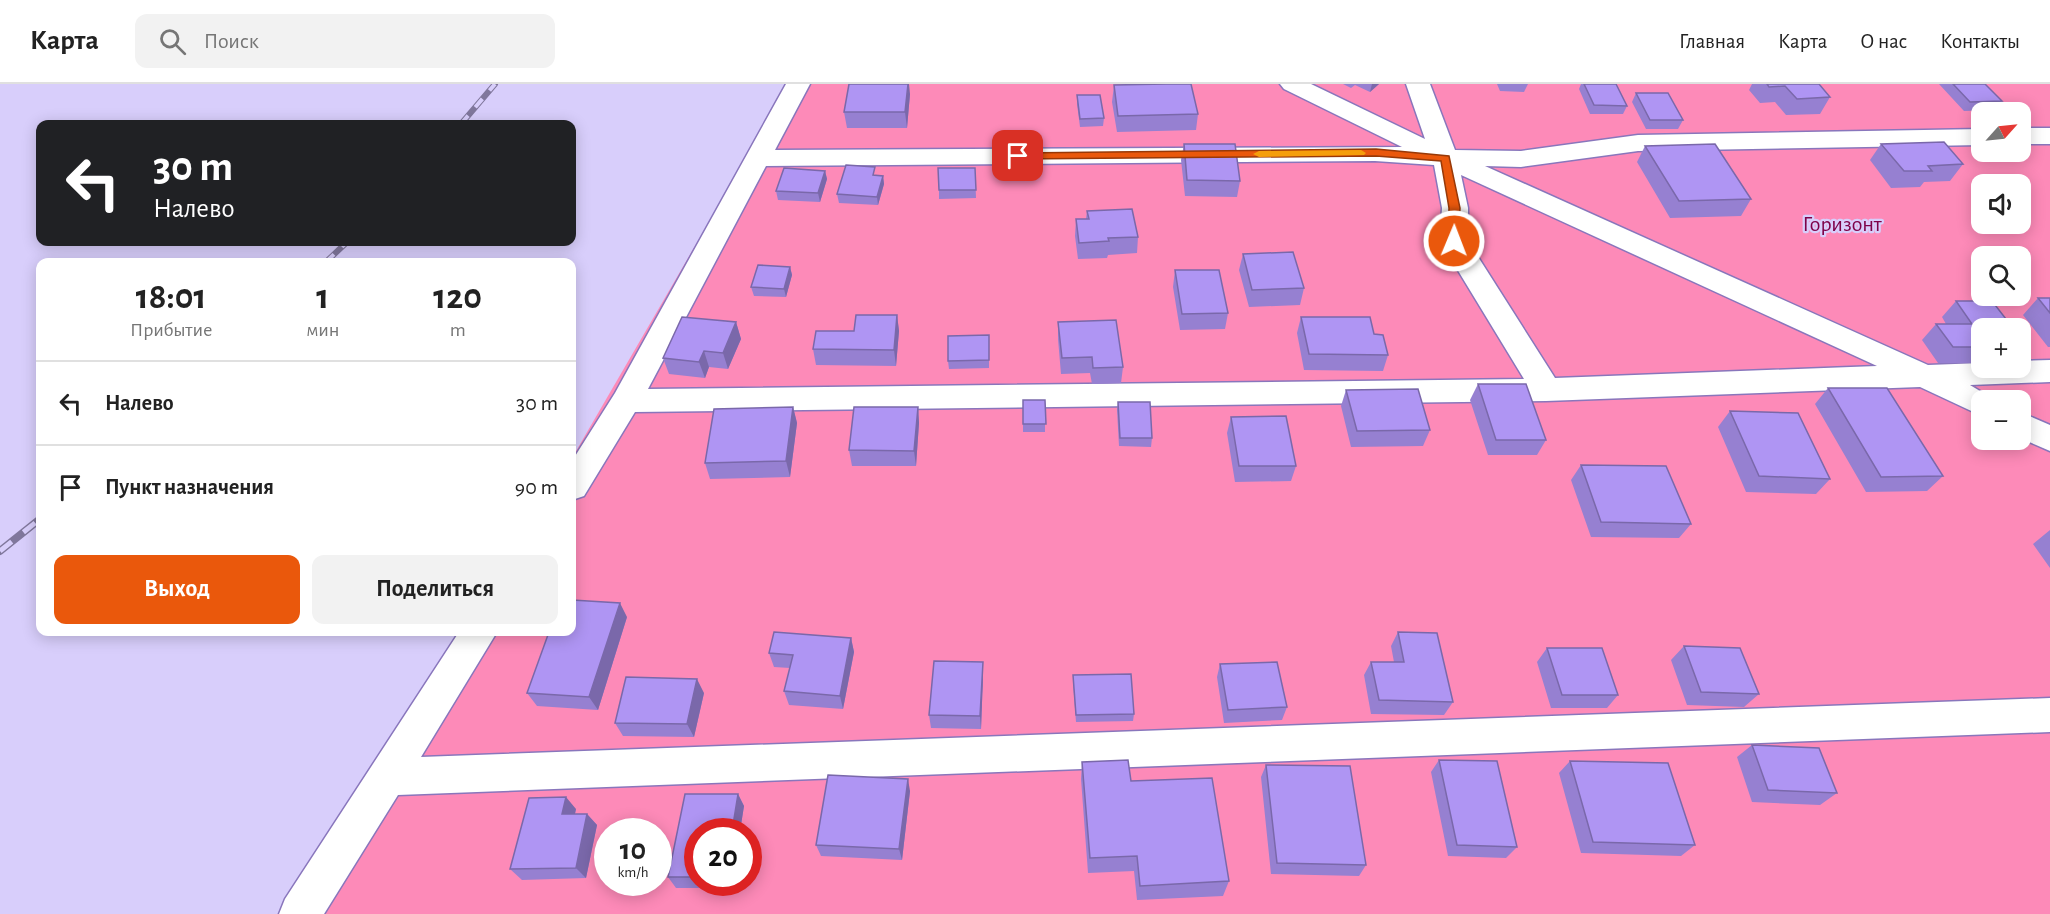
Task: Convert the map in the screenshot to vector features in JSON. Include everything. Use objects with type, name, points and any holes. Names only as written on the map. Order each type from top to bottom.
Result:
[{"type":"lane","points":[[576,481],[626,401],[798,84]]},
{"type":"lane","points":[[1292,84],[1445,158],[1921,374],[1971,399]]},
{"type":"lane","points":[[1418,84],[1445,158],[1455,208],[1454,241],[1546,390]]},
{"type":"lane","points":[[2031,136],[2050,136]]},
{"type":"lane","points":[[757,158],[1376,153],[1445,158],[1521,159],[1638,143],[1971,137]]},
{"type":"lane","points":[[626,401],[1546,390],[1921,374],[2050,371]]},
{"type":"lane","points":[[2031,430],[2050,439]]},
{"type":"lane","points":[[300,914],[476,636]]},
{"type":"lane","points":[[386,777],[2050,715]]},
{"type":"green space","name":"Горизонт","points":[[789,84],[2050,84],[2050,914],[307,914],[469,636],[576,636],[576,451]]},
{"type":"building","points":[[849,84],[908,84],[905,112],[844,112]]},
{"type":"building","points":[[1191,84],[1198,114],[1118,116],[1114,85]]},
{"type":"building","points":[[1584,84],[1616,84],[1627,106],[1594,105]]},
{"type":"building","points":[[1767,84],[1819,84],[1830,97],[1797,99],[1785,86],[1769,87]]},
{"type":"building","points":[[1953,84],[1985,84],[2002,101],[1970,102]]},
{"type":"building","points":[[1636,93],[1668,93],[1683,120],[1650,120]]},
{"type":"building","points":[[1077,95],[1100,95],[1104,118],[1080,119]]},
{"type":"building","points":[[1944,142],[1963,164],[1928,166],[1932,171],[1904,171],[1881,144]]},
{"type":"building","points":[[1184,144],[1235,144],[1240,181],[1187,180]]},
{"type":"building","points":[[1715,144],[1751,199],[1679,201],[1645,146]]},
{"type":"building","points":[[846,165],[875,167],[873,175],[883,176],[877,197],[837,194]]},
{"type":"building","points":[[784,168],[825,171],[818,193],[776,191]]},
{"type":"building","points":[[938,168],[975,168],[976,190],[939,190]]},
{"type":"building","points":[[1132,209],[1138,237],[1108,238],[1109,241],[1079,243],[1076,219],[1089,219],[1087,211]]},
{"type":"building","points":[[1293,252],[1304,288],[1252,290],[1243,254]]},
{"type":"building","points":[[758,265],[790,267],[784,289],[751,287]]},
{"type":"building","points":[[1175,270],[1219,270],[1228,313],[1182,314]]},
{"type":"building","points":[[2038,298],[2050,298],[2050,313]]},
{"type":"building","points":[[1956,301],[1971,301],[1971,306],[1996,306],[2005,318],[1971,318],[1971,323]]},
{"type":"building","points":[[856,315],[897,315],[894,350],[813,349],[816,331],[854,331]]},
{"type":"building","points":[[682,317],[736,322],[723,353],[704,351],[699,362],[663,358]]},
{"type":"building","points":[[1301,317],[1370,317],[1374,334],[1383,335],[1388,355],[1309,354]]},
{"type":"building","points":[[1116,320],[1123,367],[1093,368],[1092,357],[1062,358],[1058,322]]},
{"type":"building","points":[[1936,324],[1971,324],[1971,347],[1953,347]]},
{"type":"building","points":[[989,335],[989,360],[948,361],[948,336]]},
{"type":"building","points":[[1478,384],[1526,384],[1546,440],[1496,440]]},
{"type":"building","points":[[1828,388],[1887,388],[1943,476],[1881,477]]},
{"type":"building","points":[[1418,389],[1430,430],[1357,431],[1346,390]]},
{"type":"building","points":[[1023,400],[1045,400],[1046,424],[1023,424]]},
{"type":"building","points":[[1118,402],[1150,402],[1152,438],[1120,438]]},
{"type":"building","points":[[793,407],[786,461],[705,463],[714,409]]},
{"type":"building","points":[[854,407],[918,407],[914,451],[849,450]]},
{"type":"building","points":[[1730,411],[1798,413],[1830,479],[1759,476]]},
{"type":"building","points":[[1286,416],[1296,466],[1239,466],[1231,417]]},
{"type":"building","points":[[1581,465],[1666,466],[1691,524],[1601,522]]},
{"type":"building","points":[[576,600],[620,603],[589,697],[527,693],[548,636],[576,636]]},
{"type":"building","points":[[774,632],[851,638],[840,696],[784,691],[793,655],[769,653]]},
{"type":"building","points":[[1398,632],[1437,633],[1453,702],[1379,700],[1371,662],[1404,662]]},
{"type":"building","points":[[1684,646],[1740,648],[1759,694],[1701,692]]},
{"type":"building","points":[[1547,648],[1602,648],[1618,695],[1562,695]]},
{"type":"building","points":[[934,661],[983,662],[980,716],[929,715]]},
{"type":"building","points":[[1277,662],[1287,707],[1228,710],[1220,664]]},
{"type":"building","points":[[1131,674],[1134,714],[1076,715],[1073,675]]},
{"type":"building","points":[[626,677],[697,679],[687,724],[615,723]]},
{"type":"building","points":[[1752,745],[1819,748],[1837,793],[1768,790]]},
{"type":"building","points":[[1128,760],[1131,781],[1212,778],[1229,881],[1140,886],[1137,856],[1090,858],[1082,762]]},
{"type":"building","points":[[1439,760],[1497,761],[1517,847],[1457,845]]},
{"type":"building","points":[[1570,761],[1668,763],[1695,845],[1593,842]]},
{"type":"building","points":[[1266,765],[1350,766],[1366,865],[1277,863]]},
{"type":"building","points":[[828,775],[908,779],[899,849],[816,845]]},
{"type":"building","points":[[685,794],[738,794],[734,818],[684,818],[684,877],[672,877],[672,857]]},
{"type":"building","points":[[566,797],[562,814],[587,814],[576,868],[510,869],[529,798]]},
{"type":"railway","points":[[464,120],[495,84]]},
{"type":"railway","points":[[330,258],[343,246]]},
{"type":"railway","points":[[0,551],[36,522]]},
{"type":"slow traffic","points":[[1259,154],[1361,153]]},
{"type":"route","points":[[1018,156],[1376,153],[1445,158],[1455,208],[1454,241]]}]
